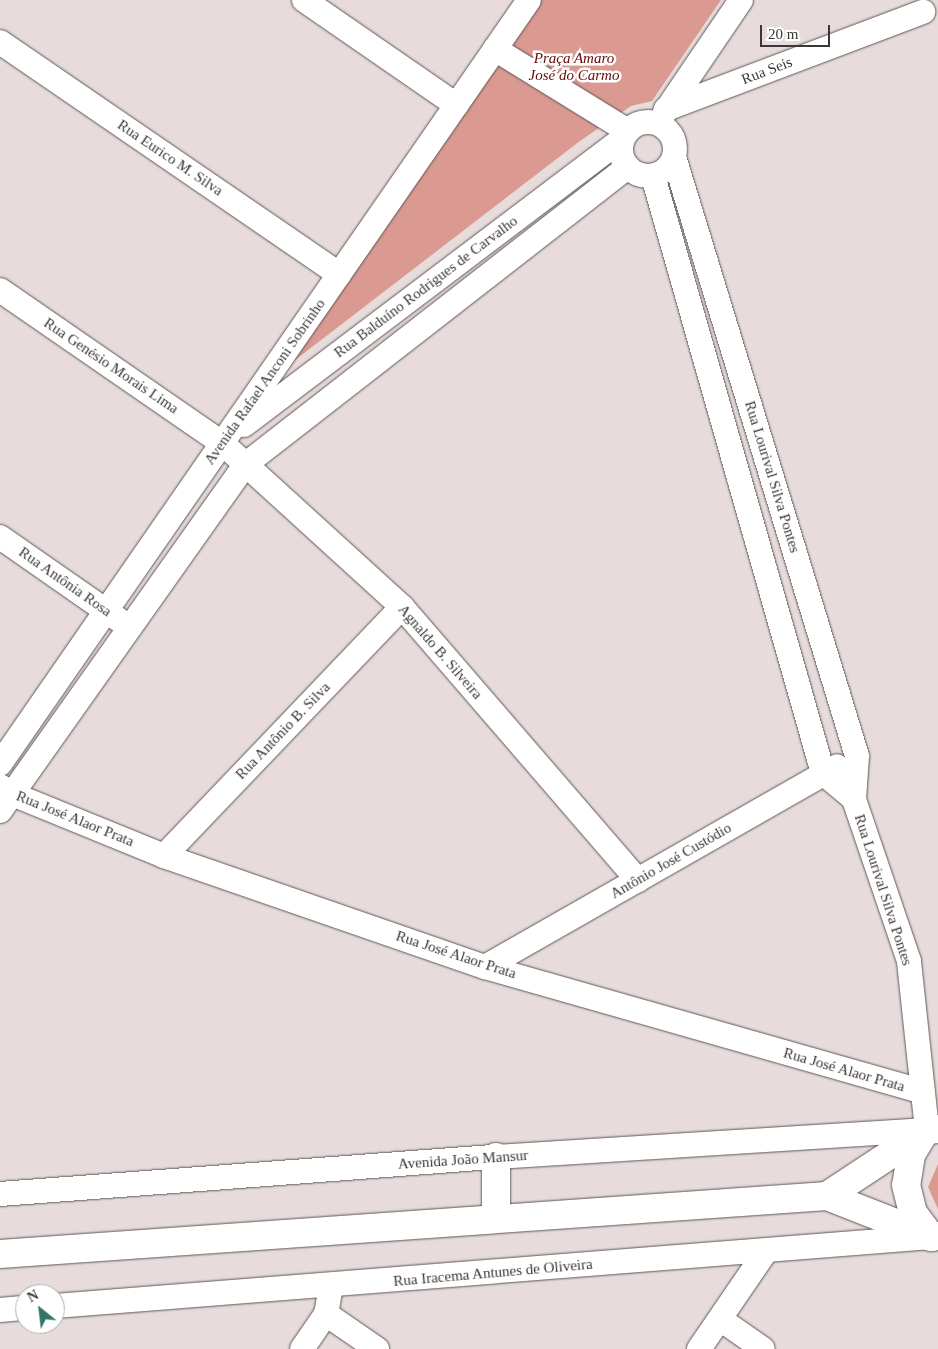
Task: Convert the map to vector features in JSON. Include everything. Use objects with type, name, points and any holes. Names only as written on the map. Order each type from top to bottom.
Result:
[{"type":"main road","points":[[826,1196],[932,1130]]},
{"type":"main road","points":[[932,1130],[911,1155],[906,1185],[913,1213],[934,1236]]},
{"type":"main road","points":[[496,1157],[496,1217]]},
{"type":"main road","points":[[0,1254],[496,1217],[826,1196],[934,1236]]},
{"type":"street","points":[[304,0],[456,105]]},
{"type":"street","name":"Avenida Rafael Anconi Sobrinho","points":[[0,764],[529,0]]},
{"type":"street","points":[[662,117],[670,133],[674,157],[662,172],[653,176],[635,173],[627,167],[621,148],[626,134],[642,124],[662,117],[741,0]]},
{"type":"street","name":"Rua Seis","points":[[662,117],[923,12]]},
{"type":"street","name":"Rua Eurico M. Silva","points":[[0,42],[340,274]]},
{"type":"street","points":[[495,49],[626,134]]},
{"type":"street","name":"Rua Balduíno Rodrigues de Carvalho","points":[[226,440],[626,134]]},
{"type":"street","name":"Rua Lourival Silva Pontes","points":[[674,157],[857,756],[854,799],[909,961],[923,1092],[932,1130]]},
{"type":"street","name":"Rua Balduíno Rodrigues de Carvalho","points":[[246,464],[627,167]]},
{"type":"street","name":"Rua Lourival Silva Pontes","points":[[653,176],[823,773],[854,799]]},
{"type":"street","name":"Rua Genésio Morais Lima","points":[[0,290],[226,440]]},
{"type":"street","name":"Agnaldo B. Silveira","points":[[226,440],[246,464],[402,606],[638,880]]},
{"type":"street","name":"Avenida Rafael Anconi Sobrinho","points":[[4,797],[246,464]]},
{"type":"street","name":"Rua Antônia Rosa","points":[[0,537],[129,627]]},
{"type":"street","name":"Rua Antônio B. Silva","points":[[164,856],[402,606]]},
{"type":"street","name":"Antônio José Custódio","points":[[485,967],[823,773],[857,756]]},
{"type":"street","name":"Rua José Alaor Prata","points":[[4,797],[164,856],[485,967],[923,1092]]},
{"type":"street","name":"Avenida João Mansur","points":[[0,1194],[496,1157],[932,1130]]},
{"type":"street","name":"Rua Iracema Antunes de Oliveira","points":[[65,1305],[331,1286],[934,1236]]},
{"type":"street","points":[[699,1349],[766,1251]]},
{"type":"street","points":[[302,1349],[326,1314],[331,1286]]},
{"type":"street","points":[[0,1310],[15,1309]]},
{"type":"street","points":[[326,1314],[377,1349]]},
{"type":"street","points":[[720,1319],[763,1349]]},
{"type":"green space","name":"Praça Amaro José do Carmo","points":[[540,0],[721,0],[652,101],[631,106],[580,141],[286,367]]},
{"type":"green space","points":[[938,1164],[938,1209],[928,1187]]}]
